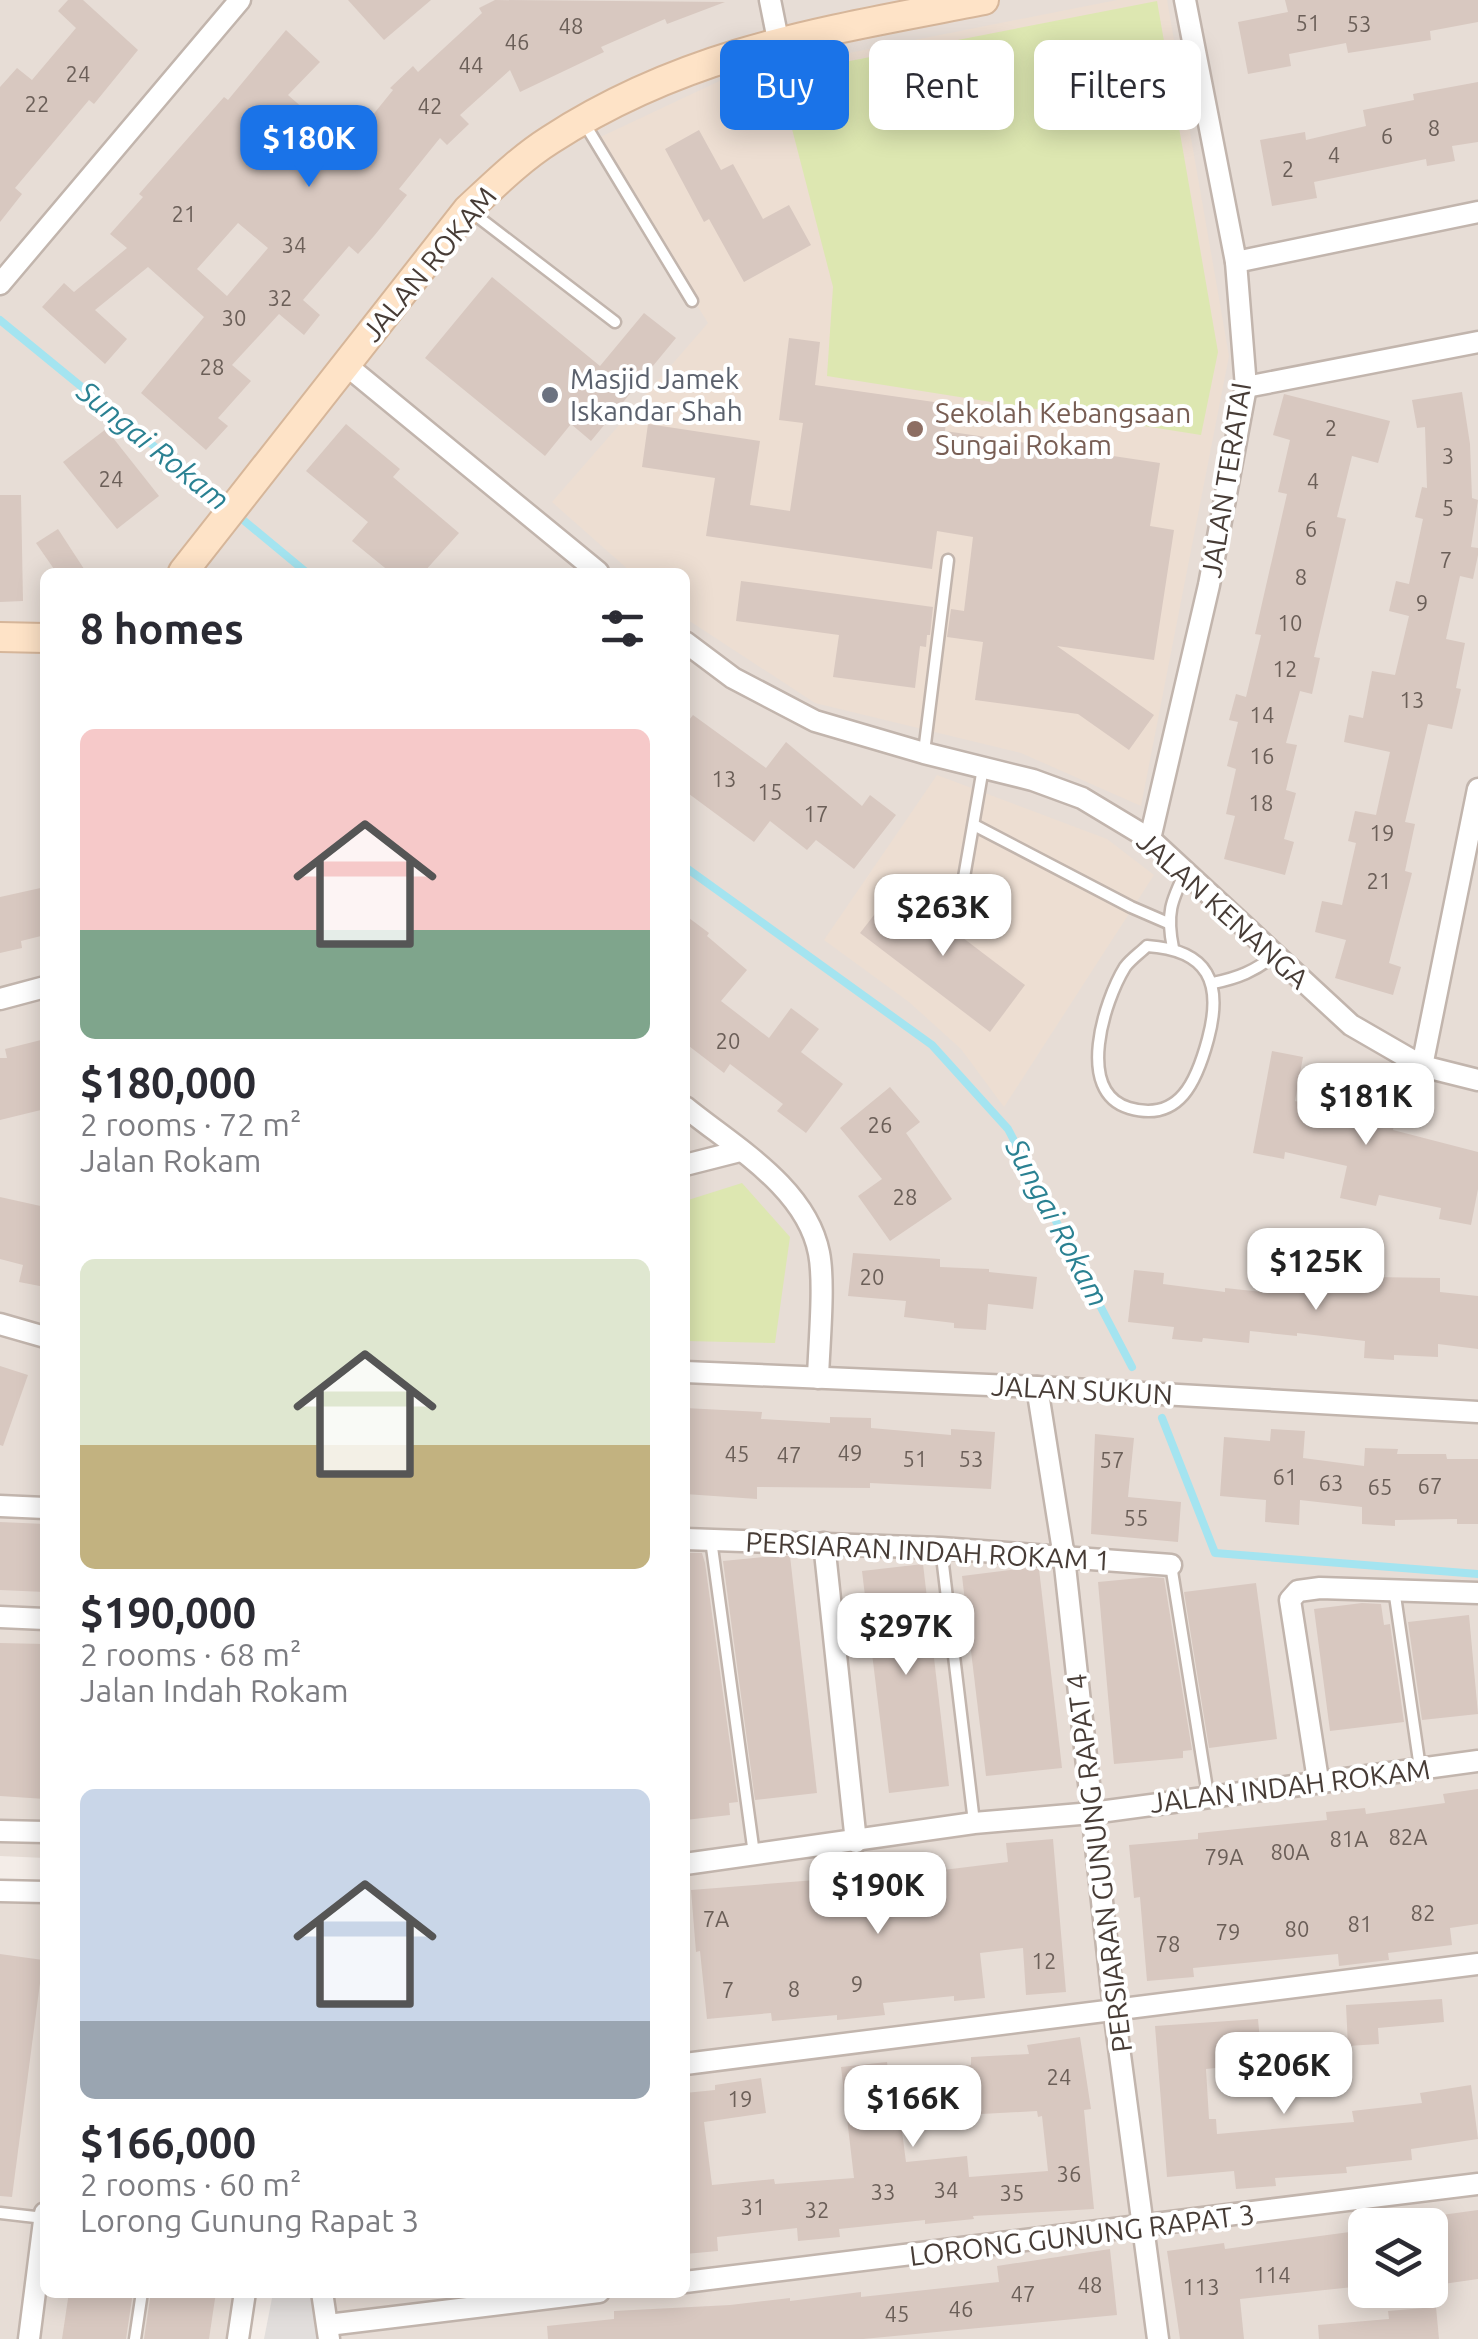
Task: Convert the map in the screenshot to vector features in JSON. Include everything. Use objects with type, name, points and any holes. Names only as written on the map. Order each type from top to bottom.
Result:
[{"type":"main road","name":"JALAN ROKAM","points":[[778,40],[984,0]]},
{"type":"main road","name":"JALAN ROKAM","points":[[191,564],[468,209],[516,165],[583,120],[664,80],[720,60]]},
{"type":"main road","points":[[0,637],[40,638]]},
{"type":"street","points":[[4,281],[240,0]]},
{"type":"street","points":[[770,0],[778,40]]},
{"type":"street","name":"JALAN TERATAI","points":[[1150,839],[1209,585],[1246,387],[1236,262],[1184,0]]},
{"type":"street","points":[[1236,262],[1478,212]]},
{"type":"street","points":[[1246,387],[1478,342]]},
{"type":"street","points":[[346,364],[593,568]]},
{"type":"street","name":"JALAN KENANGA","points":[[690,646],[732,678],[815,720],[1033,780],[1082,798],[1150,839],[1351,1024],[1422,1066],[1478,1080]]},
{"type":"street","points":[[1422,1066],[1478,789]]},
{"type":"street","points":[[0,999],[40,988]]},
{"type":"street","points":[[690,1112],[794,1199],[810,1225],[820,1256],[818,1378]]},
{"type":"street","points":[[690,1164],[740,1151]]},
{"type":"street","points":[[0,1324],[40,1336]]},
{"type":"street","name":"JALAN SUKUN","points":[[690,1372],[1478,1412]]},
{"type":"street","name":"PERSIARAN GUNUNG RAPAT 4","points":[[1036,1387],[1064,1557],[1114,2010],[1158,2339]]},
{"type":"street","points":[[0,1506],[40,1508]]},
{"type":"street","name":"PERSIARAN INDAH ROKAM 1","points":[[690,1539],[940,1548],[1171,1565]]},
{"type":"street","points":[[824,1544],[856,1842]]},
{"type":"street","points":[[1318,1780],[1290,1600],[1298,1590],[1394,1588],[1478,1593]]},
{"type":"street","points":[[0,1617],[40,1619]]},
{"type":"street","name":"JALAN INDAH ROKAM","points":[[690,1863],[974,1823],[1092,1812],[1478,1760]]},
{"type":"street","points":[[0,1830],[40,1832]]},
{"type":"street","points":[[0,1891],[40,1892]]},
{"type":"street","points":[[690,2063],[1478,1964]]},
{"type":"street","name":"LORONG GUNUNG RAPAT 3","points":[[690,2281],[1478,2184]]},
{"type":"street","points":[[29,2339],[40,2254]]},
{"type":"street","points":[[238,2339],[243,2298]]},
{"type":"street","points":[[323,2298],[329,2332],[558,2298]]},
{"type":"lane","points":[[583,120],[692,301]]},
{"type":"lane","points":[[468,209],[615,322]]},
{"type":"lane","points":[[924,753],[948,560]]},
{"type":"lane","points":[[963,883],[983,767]]},
{"type":"lane","points":[[974,825],[1168,923]]},
{"type":"lane","points":[[1173,948],[1168,923],[1172,898],[1186,870]]},
{"type":"lane","points":[[1147,946],[1173,948],[1198,962],[1213,983],[1216,1006],[1203,1057],[1193,1084],[1178,1102],[1156,1112],[1126,1107],[1104,1090],[1098,1070],[1098,1046],[1117,983],[1128,963],[1147,946]]},
{"type":"lane","points":[[1213,983],[1236,979],[1276,954]]},
{"type":"lane","points":[[711,1540],[754,1854]]},
{"type":"lane","points":[[940,1548],[974,1823]]},
{"type":"lane","points":[[1171,1565],[1208,1796]]},
{"type":"lane","points":[[1394,1588],[1420,1769]]},
{"type":"lane","points":[[0,2213],[40,2216]]},
{"type":"lane","points":[[135,2339],[141,2298]]},
{"type":"shaded area","points":[[0,0],[1478,0],[1478,2339],[323,2339],[319,2298],[690,2298],[690,568],[40,568],[40,1858],[0,1856]]},
{"type":"shaded area","name":"Sekolah Kebangsaan Sungai Rokam","points":[[1117,0],[1167,0],[1174,40],[1034,40],[1034,130],[1190,130],[1229,356],[1141,806],[1021,753],[815,703],[690,621],[690,568],[626,568],[552,502],[708,323],[594,140],[720,81],[720,130],[849,130],[849,53],[869,49],[869,130],[1014,130],[1014,40],[915,40]]},
{"type":"shaded area","points":[[937,775],[1107,839],[1154,875],[1004,1107],[961,1049],[909,1002],[824,940]]},
{"type":"shaded area","points":[[0,1887],[40,1889],[40,2298],[255,2298],[249,2339],[0,2339]]},
{"type":"shaded area","points":[[272,2298],[314,2298],[320,2339],[264,2339]]},
{"type":"green space","points":[[1157,1],[1164,40],[1034,40],[1034,130],[1179,130],[1218,352],[1201,435],[827,376],[833,287],[792,130],[849,130],[849,61],[869,57],[869,130],[1014,130],[1014,40],[957,40]]},
{"type":"green space","points":[[742,1183],[790,1237],[775,1343],[690,1341],[690,1199]]},
{"type":"building","points":[[68,0],[83,0],[138,50],[94,104],[89,100],[15,188],[22,194],[0,222],[0,87],[17,68],[32,80],[76,28],[58,11]]},
{"type":"building","points":[[348,0],[431,0],[384,40]]},
{"type":"building","points":[[495,0],[725,2],[667,24],[665,19],[601,47],[604,52],[520,92],[510,70],[460,115],[469,124],[447,145],[440,138],[399,189],[407,195],[358,254],[349,246],[303,300],[320,315],[304,335],[279,314],[232,365],[251,381],[218,418],[228,426],[206,450],[141,393],[204,317],[148,267],[95,310],[127,339],[105,364],[42,307],[64,283],[74,292],[127,248],[110,234],[143,197],[139,194],[224,97],[228,100],[286,30],[320,62],[288,95],[347,147],[393,90],[390,88],[413,66],[418,72],[482,13],[479,8]],"holes":[[[238,223],[268,248],[227,296],[197,269]]]},
{"type":"building","points":[[1285,0],[1478,0],[1478,22],[1430,31],[1431,40],[1348,53],[1346,43],[1289,54],[1291,66],[1248,74],[1238,22],[1288,12]]},
{"type":"building","points":[[1478,82],[1478,142],[1452,146],[1455,161],[1427,166],[1426,159],[1314,182],[1317,198],[1272,206],[1260,140],[1305,132],[1306,140],[1366,126],[1363,110],[1414,100],[1413,94]]},
{"type":"building","points":[[699,130],[721,170],[733,164],[763,219],[789,205],[811,245],[744,282],[709,219],[704,222],[665,149]]},
{"type":"building","name":"Masjid Jamek Iskandar Shah","points":[[492,277],[600,366],[644,313],[676,338],[591,441],[571,424],[545,456],[425,358]]},
{"type":"building","points":[[789,338],[820,342],[815,385],[948,404],[945,431],[1160,463],[1150,526],[1174,530],[1154,660],[1057,646],[1154,715],[1129,750],[1078,714],[975,700],[983,642],[947,637],[951,609],[964,611],[973,537],[937,531],[932,569],[706,536],[715,478],[642,467],[648,424],[760,441],[750,505],[790,511],[803,423],[779,420]]},
{"type":"building","points":[[1462,392],[1470,444],[1472,498],[1478,500],[1471,547],[1478,548],[1478,555],[1473,579],[1460,576],[1446,639],[1465,643],[1452,729],[1428,724],[1405,822],[1415,824],[1405,871],[1412,873],[1389,963],[1401,967],[1393,995],[1335,978],[1346,940],[1315,932],[1322,901],[1342,905],[1356,843],[1348,841],[1355,811],[1376,815],[1390,752],[1344,742],[1349,715],[1363,718],[1372,671],[1395,675],[1409,616],[1389,611],[1396,581],[1409,584],[1423,519],[1415,517],[1422,487],[1427,488],[1425,427],[1417,428],[1412,400]]},
{"type":"building","points":[[1284,394],[1390,421],[1378,463],[1352,456],[1337,517],[1346,519],[1314,657],[1320,658],[1312,694],[1300,691],[1286,743],[1297,745],[1286,790],[1296,793],[1284,839],[1294,842],[1285,875],[1224,859],[1235,816],[1226,814],[1236,769],[1227,766],[1238,722],[1229,720],[1236,694],[1246,697],[1261,635],[1255,634],[1287,494],[1278,492],[1290,440],[1273,435]]},
{"type":"building","points":[[346,424],[400,469],[393,477],[459,533],[428,568],[385,568],[352,541],[368,522],[306,471]]},
{"type":"building","points":[[106,429],[159,496],[117,529],[63,462]]},
{"type":"building","points":[[0,495],[21,495],[23,601],[0,602]]},
{"type":"building","points":[[58,529],[83,568],[53,568],[36,543]]},
{"type":"building","points":[[741,581],[933,607],[926,647],[920,646],[915,688],[833,677],[839,635],[736,621]]},
{"type":"building","points":[[693,715],[766,768],[786,742],[862,806],[870,795],[896,815],[854,869],[816,840],[807,850],[770,821],[754,842],[690,795]]},
{"type":"building","points":[[896,887],[1025,985],[990,1032],[860,933]]},
{"type":"building","points":[[40,888],[40,936],[21,941],[22,948],[0,953],[0,897]]},
{"type":"building","points":[[690,919],[747,970],[721,1001],[769,1038],[791,1008],[819,1029],[801,1052],[843,1084],[806,1133],[777,1111],[783,1104],[730,1064],[724,1073],[690,1047]]},
{"type":"building","points":[[40,1040],[40,1110],[0,1120],[0,1058],[7,1058],[5,1049]]},
{"type":"building","points":[[1272,1051],[1303,1057],[1295,1101],[1358,1115],[1362,1098],[1398,1106],[1393,1130],[1478,1152],[1478,1189],[1471,1225],[1439,1219],[1441,1208],[1379,1195],[1376,1206],[1340,1198],[1347,1166],[1285,1152],[1284,1159],[1253,1153]]},
{"type":"building","points":[[890,1087],[920,1122],[906,1133],[952,1199],[890,1241],[858,1196],[882,1179],[840,1128]]},
{"type":"building","points":[[0,1197],[40,1206],[40,1286],[19,1282],[23,1265],[0,1259]]},
{"type":"building","points":[[853,1253],[940,1259],[940,1267],[989,1269],[1037,1277],[1033,1309],[988,1304],[986,1330],[954,1328],[954,1323],[904,1317],[906,1301],[848,1296]]},
{"type":"building","points":[[1134,1270],[1164,1273],[1163,1284],[1225,1292],[1225,1288],[1272,1293],[1273,1280],[1368,1288],[1369,1277],[1440,1278],[1440,1292],[1478,1296],[1478,1349],[1438,1344],[1438,1357],[1394,1355],[1394,1360],[1364,1358],[1365,1341],[1297,1333],[1250,1331],[1249,1343],[1172,1339],[1174,1327],[1128,1322]]},
{"type":"building","points":[[0,1366],[28,1375],[3,1446],[0,1445]]},
{"type":"building","points":[[690,1408],[762,1412],[761,1419],[830,1423],[830,1417],[871,1418],[871,1428],[951,1435],[951,1429],[995,1432],[991,1489],[870,1483],[870,1488],[757,1487],[757,1499],[690,1494]]},
{"type":"building","points":[[1271,1429],[1305,1431],[1303,1458],[1364,1466],[1365,1448],[1398,1449],[1397,1454],[1446,1454],[1447,1459],[1478,1459],[1478,1524],[1457,1524],[1457,1519],[1395,1520],[1395,1526],[1362,1524],[1362,1507],[1300,1500],[1299,1525],[1265,1522],[1266,1500],[1220,1496],[1224,1437],[1270,1441]]},
{"type":"building","points":[[1095,1434],[1134,1438],[1128,1497],[1181,1502],[1178,1542],[1091,1534]]},
{"type":"building","points":[[0,1522],[40,1524],[40,1592],[0,1590]]},
{"type":"building","points":[[690,1553],[702,1553],[705,1563],[738,1802],[729,1803],[730,1815],[690,1819]]},
{"type":"building","points":[[790,1556],[817,1793],[755,1800],[723,1561]]},
{"type":"building","points":[[923,1564],[949,1786],[889,1793],[862,1571]]},
{"type":"building","points":[[1039,1569],[1062,1768],[986,1776],[962,1576]]},
{"type":"building","points":[[1164,1578],[1192,1750],[1183,1751],[1183,1758],[1114,1764],[1098,1582]]},
{"type":"building","points":[[1256,1583],[1277,1739],[1209,1748],[1184,1592]]},
{"type":"building","points":[[1381,1604],[1384,1625],[1390,1624],[1404,1722],[1330,1731],[1314,1609]]},
{"type":"building","points":[[1469,1615],[1478,1714],[1422,1720],[1408,1622]]},
{"type":"building","points":[[0,1643],[40,1644],[40,1799],[0,1796]]},
{"type":"building","points":[[1478,1789],[1478,1924],[1450,1928],[1452,1945],[1388,1953],[1389,1960],[1339,1966],[1338,1954],[1193,1968],[1194,1977],[1147,1981],[1140,1897],[1134,1898],[1129,1845],[1198,1839],[1198,1833],[1327,1820],[1326,1812],[1365,1808],[1366,1814],[1445,1803],[1443,1794]]},
{"type":"building","points":[[1053,1839],[1066,1992],[1026,1995],[1023,1948],[980,1953],[985,1998],[954,2001],[954,1996],[883,2003],[885,2015],[837,2020],[837,2015],[772,2021],[771,2013],[707,2019],[691,1890],[879,1875],[878,1864],[934,1859],[935,1871],[1008,1862],[1006,1843]]},
{"type":"building","points":[[0,1954],[40,1960],[40,1983],[12,2197],[0,2196]]},
{"type":"building","points":[[1442,1999],[1444,2022],[1378,2028],[1379,2044],[1348,2046],[1346,2005]]},
{"type":"building","points":[[1258,2019],[1262,2063],[1206,2069],[1209,2119],[1216,2119],[1217,2134],[1354,2122],[1352,2111],[1422,2103],[1420,2093],[1471,2085],[1478,2139],[1411,2149],[1412,2160],[1346,2167],[1347,2173],[1275,2178],[1276,2186],[1236,2189],[1234,2171],[1167,2177],[1155,2026]]},
{"type":"building","points":[[1080,2037],[1091,2109],[1084,2110],[1094,2209],[839,2229],[840,2237],[798,2241],[797,2228],[717,2237],[718,2251],[690,2254],[690,2092],[761,2078],[766,2113],[704,2122],[712,2185],[854,2178],[841,2067],[887,2062],[889,2077],[971,2065],[971,2057],[1029,2054],[1027,2045]],"holes":[[[1037,2111],[1038,2117],[1042,2116],[1048,2171],[969,2177],[967,2156],[906,2162],[901,2124],[963,2115]]]},
{"type":"building","points":[[1478,2210],[1478,2279],[1448,2283],[1448,2214]]},
{"type":"building","points":[[1348,2232],[1348,2288],[1240,2299],[1244,2339],[1180,2339],[1167,2251],[1224,2243],[1225,2249]]},
{"type":"building","points":[[1110,2249],[1117,2315],[863,2339],[548,2339],[547,2326],[614,2319],[614,2311],[790,2301],[861,2292],[861,2297],[999,2282],[997,2266]]},
{"type":"building","points":[[68,2298],[132,2298],[126,2339],[62,2339]]},
{"type":"building","points":[[150,2298],[215,2298],[209,2339],[144,2339]]},
{"type":"building","points":[[1436,2308],[1439,2339],[1319,2339],[1318,2325],[1389,2319],[1388,2311]]},
{"type":"waterway","name":"Sungai Rokam","points":[[0,320],[226,505]]},
{"type":"waterway","name":"Sungai Rokam","points":[[236,514],[301,568]]},
{"type":"waterway","name":"Sungai Rokam","points":[[690,871],[932,1045],[1008,1129],[1132,1367]]},
{"type":"waterway","points":[[1162,1418],[1215,1553],[1478,1574]]},
{"type":"place","name":"Masjid Jamek Iskandar Shah","points":[[550,395]]},
{"type":"place","name":"Sekolah Kebangsaan Sungai Rokam","points":[[915,429]]}]
